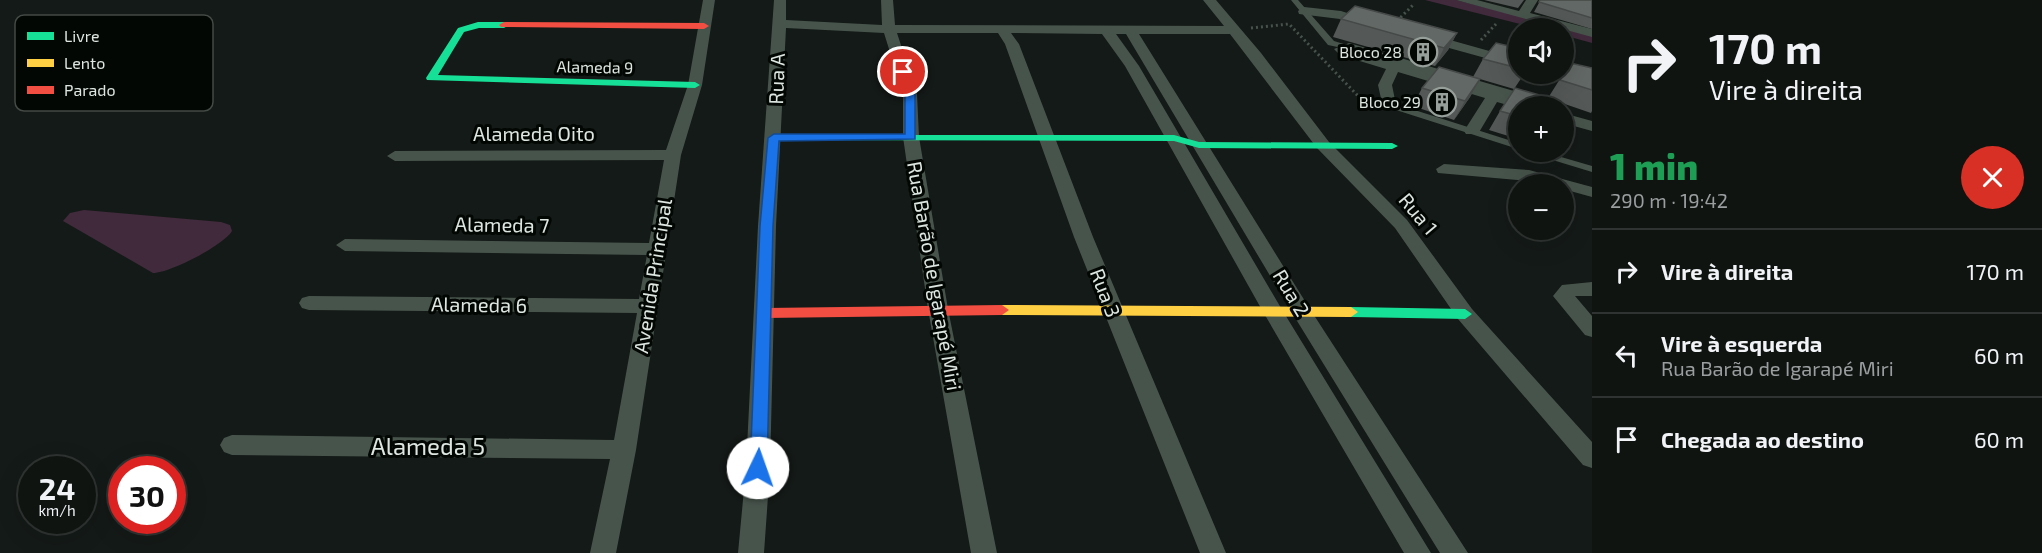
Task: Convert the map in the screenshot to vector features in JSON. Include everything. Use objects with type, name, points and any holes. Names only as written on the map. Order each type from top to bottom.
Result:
[{"type":"street","name":"Avenida Principal","points":[[603,553],[624,450],[673,155],[703,51],[704,26],[709,0]]},
{"type":"street","name":"Rua A","points":[[751,553],[758,468],[767,226],[774,138],[780,0]]},
{"type":"street","name":"Rua Barão de Igarapé Miri","points":[[887,0],[889,29],[910,94],[911,137],[938,309],[984,553]]},
{"type":"street","name":"Rua 1","points":[[1209,0],[1256,56],[1323,145],[1401,224],[1465,314],[1592,458]]},
{"type":"street","points":[[1462,0],[1592,33]]},
{"type":"street","points":[[1522,15],[1532,0]]},
{"type":"street","points":[[1304,11],[1341,15],[1390,28]]},
{"type":"street","points":[[778,24],[1003,31],[1233,30]]},
{"type":"street","name":"Alameda 9","points":[[695,85],[440,80],[431,78],[431,75],[461,30],[478,25],[704,26]]},
{"type":"street","name":"Rua 3","points":[[1003,31],[1012,44],[1112,311],[1159,417],[1213,553]]},
{"type":"street","name":"Rua 2","points":[[1107,31],[1132,66],[1272,310],[1418,553]]},
{"type":"street","name":"Rua 2","points":[[1131,31],[1199,145],[1232,193],[1301,311],[1455,553]]},
{"type":"street","points":[[1410,33],[1461,63],[1529,96]]},
{"type":"street","points":[[1380,57],[1391,44]]},
{"type":"street","points":[[1508,63],[1461,63],[1404,68],[1380,57],[1344,47],[1341,50],[1508,101]]},
{"type":"street","points":[[1387,100],[1385,85],[1404,68]]},
{"type":"street","points":[[1574,79],[1592,84]]},
{"type":"street","points":[[1472,131],[1493,97]]},
{"type":"street","points":[[1574,118],[1592,119]]},
{"type":"street","points":[[1574,121],[1592,126]]},
{"type":"street","points":[[774,138],[1174,138],[1199,145],[1392,146]]},
{"type":"street","name":"Alameda Oito","points":[[395,156],[673,155]]},
{"type":"street","points":[[1444,169],[1529,175],[1592,192]]},
{"type":"street","name":"Alameda 7","points":[[345,245],[658,249]]},
{"type":"street","points":[[1592,289],[1569,290],[1563,296],[1592,330]]},
{"type":"street","name":"Alameda 6","points":[[309,303],[649,306]]},
{"type":"street","points":[[765,313],[938,309],[1272,310],[1465,314]]},
{"type":"street","name":"Alameda 5","points":[[232,445],[624,450]]},
{"type":"lane","points":[[1294,0],[1331,43],[1344,47]]},
{"type":"lane","points":[[1387,100],[1399,108],[1508,143]]},
{"type":"lane","points":[[1571,162],[1592,169]]},
{"type":"path","points":[[1390,28],[1414,4]]},
{"type":"path","points":[[1233,30],[1289,24],[1360,98]]},
{"type":"path","points":[[1461,63],[1496,24]]},
{"type":"shaded area","points":[[1425,0],[1456,0],[1526,18],[1508,18],[1508,21]]},
{"type":"shaded area","points":[[1574,30],[1592,35],[1592,43],[1574,38]]},
{"type":"shaded area","points":[[84,210],[221,222],[230,225],[232,231],[219,243],[196,257],[161,272],[153,273],[63,221],[70,213]]},
{"type":"building","points":[[1540,0],[1592,0],[1592,18],[1539,2]]},
{"type":"building","points":[[1355,6],[1457,33],[1444,48],[1341,19]]},
{"type":"building","points":[[1496,43],[1508,46],[1508,65],[1483,59]]},
{"type":"building","points":[[1574,64],[1592,68],[1592,90],[1573,84]]},
{"type":"building","points":[[1439,67],[1480,79],[1465,101],[1422,88]]},
{"type":"building","points":[[1515,88],[1543,96],[1510,96]]},
{"type":"building","points":[[1508,99],[1508,113],[1500,111]]},
{"type":"traffic: fast","points":[[504,25],[478,25],[461,30],[431,78],[695,85]]},
{"type":"traffic: fast","points":[[774,138],[1174,138],[1199,145],[1392,146]]},
{"type":"traffic: fast","points":[[1351,312],[1465,314]]},
{"type":"traffic: slow","points":[[1002,310],[1351,312]]},
{"type":"traffic: jam","points":[[504,25],[704,26]]},
{"type":"traffic: jam","points":[[765,313],[1002,310]]},
{"type":"place","name":"Bloco 28","points":[[1423,52]]},
{"type":"place","name":"Bloco 29","points":[[1442,102]]},
{"type":"route","points":[[758,468],[767,226],[774,138],[911,137],[910,94],[903,72]]}]
